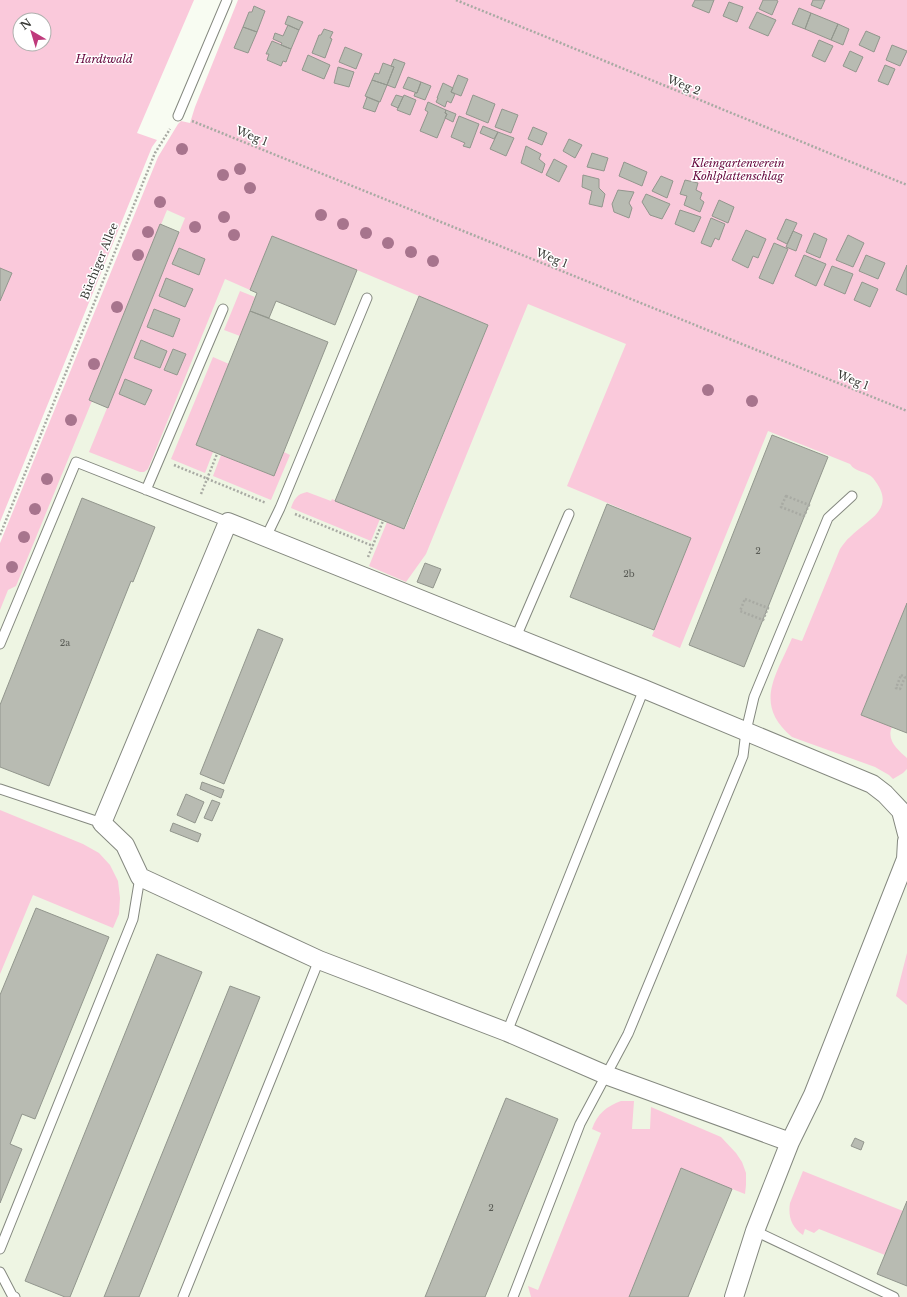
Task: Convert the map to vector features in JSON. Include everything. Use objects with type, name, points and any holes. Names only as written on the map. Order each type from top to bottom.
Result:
[{"type":"street","points":[[790,1142],[606,1075],[507,1032],[319,960],[140,877],[125,846],[102,823],[228,522],[644,688],[872,784],[904,806],[907,834]]},
{"type":"street","points":[[734,1297],[755,1231],[790,1142],[813,1095],[906,859],[907,841]]},
{"type":"lane","points":[[178,116],[227,0]]},
{"type":"lane","points":[[266,537],[280,508],[367,298]]},
{"type":"lane","points":[[146,490],[223,309]]},
{"type":"lane","points":[[0,644],[76,462],[194,510],[228,522]]},
{"type":"lane","points":[[512,1297],[580,1124],[628,1034],[743,756],[746,731],[754,697],[828,518],[852,496]]},
{"type":"lane","points":[[516,637],[568,514]]},
{"type":"lane","points":[[507,1032],[644,688]]},
{"type":"lane","points":[[0,789],[102,823]]},
{"type":"lane","points":[[0,1249],[133,919],[140,877]]},
{"type":"lane","points":[[184,1297],[319,960]]},
{"type":"lane","points":[[755,1231],[894,1297]]},
{"type":"lane","points":[[0,1272],[12,1295],[15,1297]]},
{"type":"path","name":"Weg 2","points":[[456,0],[907,185]]},
{"type":"path","name":"Büchiger Allee","points":[[0,535],[155,153],[178,116]]},
{"type":"path","name":"Weg 1","points":[[192,120],[907,411]]},
{"type":"path","points":[[194,510],[217,454]]},
{"type":"path","points":[[786,496],[809,505],[804,516],[781,508],[786,496]]},
{"type":"path","points":[[361,575],[383,520]]},
{"type":"path","points":[[745,599],[768,608],[763,620],[740,611],[745,599]]},
{"type":"path","points":[[901,675],[905,677],[900,689],[896,688],[899,678],[901,675]]},
{"type":"shaded area","points":[[183,125],[907,421],[907,1297],[0,1297],[0,575]]},
{"type":"green space","name":"Hardtwald","points":[[0,0],[194,0],[137,133],[157,140],[152,147],[0,522],[0,301],[12,273],[0,268]]},
{"type":"green space","name":"Kleingartenverein Kohlplattenschlag","points":[[238,0],[907,0],[907,603],[861,715],[892,727],[892,740],[897,748],[907,758],[907,769],[893,779],[875,767],[792,737],[780,725],[773,713],[771,701],[771,689],[775,677],[792,638],[802,641],[840,549],[849,538],[878,512],[882,505],[883,498],[880,489],[873,478],[868,474],[855,469],[850,464],[768,431],[680,648],[652,636],[691,538],[567,486],[626,344],[528,304],[426,554],[406,582],[369,566],[387,522],[405,529],[488,325],[357,270],[272,236],[250,290],[225,279],[148,469],[144,472],[140,472],[89,452],[185,218],[167,210],[89,400],[92,401],[16,586],[8,590],[0,610],[0,543],[158,157],[178,124],[181,121],[190,123]],"holes":[[[179,248],[205,259],[199,275],[172,264]],[[154,309],[180,319],[173,337],[147,327]],[[141,340],[167,351],[160,368],[134,358]],[[173,349],[186,354],[177,375],[164,369]],[[125,379],[151,390],[146,405],[119,394]]]},
{"type":"green space","points":[[240,291],[255,297],[240,336],[224,330]]},
{"type":"green space","points":[[213,357],[229,364],[196,445],[213,452],[205,473],[171,459]]},
{"type":"green space","points":[[284,452],[290,455],[271,500],[213,476],[221,455],[274,476]]},
{"type":"green space","points":[[307,492],[331,501],[332,499],[380,519],[371,541],[291,508],[296,497]]},
{"type":"green space","points":[[0,810],[83,844],[99,853],[110,865],[118,881],[120,898],[119,914],[113,928],[33,895],[0,974]]},
{"type":"green space","points":[[907,953],[907,1005],[896,996]]},
{"type":"green space","points":[[621,1101],[634,1101],[632,1129],[650,1129],[651,1107],[721,1137],[742,1162],[746,1173],[745,1194],[681,1169],[629,1297],[531,1297],[528,1286],[538,1290],[601,1133],[592,1129],[594,1124],[603,1111],[611,1105]]},
{"type":"green space","points":[[803,1171],[903,1211],[885,1255],[819,1229],[814,1233],[805,1229],[803,1235],[799,1232],[791,1221],[789,1208]]},
{"type":"building","points":[[695,0],[714,0],[709,13],[692,6]]},
{"type":"building","points":[[763,0],[778,1],[772,15],[759,9]]},
{"type":"building","points":[[813,0],[825,0],[821,9],[811,5]]},
{"type":"building","points":[[729,2],[743,7],[737,22],[723,16]]},
{"type":"building","points":[[254,6],[265,11],[257,32],[243,27],[249,12],[252,12]]},
{"type":"building","points":[[799,8],[811,13],[805,29],[792,24]]},
{"type":"building","points":[[757,12],[776,20],[768,36],[749,28]]},
{"type":"building","points":[[811,13],[838,24],[831,40],[805,29]]},
{"type":"building","points":[[288,16],[303,22],[299,30],[285,24]]},
{"type":"building","points":[[838,24],[849,29],[843,45],[831,40]]},
{"type":"building","points":[[288,25],[299,30],[291,49],[281,45],[282,43],[273,39],[275,33],[283,36]]},
{"type":"building","points":[[243,27],[257,32],[248,53],[234,48]]},
{"type":"building","points":[[324,29],[333,32],[325,58],[312,53],[319,35],[321,35]]},
{"type":"building","points":[[866,31],[880,37],[874,52],[859,45]]},
{"type":"building","points":[[819,40],[833,46],[825,62],[812,56]]},
{"type":"building","points":[[272,41],[291,49],[286,62],[283,61],[281,66],[267,60],[269,54],[266,54]]},
{"type":"building","points":[[892,45],[907,51],[900,66],[886,60]]},
{"type":"building","points":[[345,47],[362,54],[356,69],[339,62]]},
{"type":"building","points":[[850,51],[863,57],[856,72],[843,66]]},
{"type":"building","points":[[308,55],[330,65],[324,79],[302,70]]},
{"type":"building","points":[[394,59],[405,63],[395,88],[387,85],[394,67],[391,66]]},
{"type":"building","points":[[383,63],[394,67],[387,85],[372,80],[375,73],[379,74]]},
{"type":"building","points":[[885,65],[895,69],[888,85],[878,81]]},
{"type":"building","points":[[338,67],[354,72],[349,87],[334,83]]},
{"type":"building","points":[[458,75],[468,79],[461,96],[451,92]]},
{"type":"building","points":[[408,77],[421,82],[417,93],[403,88]]},
{"type":"building","points":[[372,80],[387,85],[380,102],[365,96]]},
{"type":"building","points":[[421,82],[431,86],[425,100],[414,96],[415,93],[417,93]]},
{"type":"building","points":[[443,83],[453,88],[451,92],[455,94],[451,103],[447,101],[445,107],[436,102]]},
{"type":"building","points":[[396,95],[403,97],[398,108],[391,105]]},
{"type":"building","points":[[404,95],[416,100],[410,115],[397,110]]},
{"type":"building","points":[[473,95],[495,104],[488,123],[466,114]]},
{"type":"building","points":[[367,97],[379,102],[375,112],[363,108]]},
{"type":"building","points":[[428,102],[446,110],[445,113],[447,114],[437,138],[420,131],[428,112],[425,110]]},
{"type":"building","points":[[502,109],[518,115],[511,133],[495,127]]},
{"type":"building","points":[[446,110],[456,114],[453,122],[445,118],[447,114],[445,113]]},
{"type":"building","points":[[459,116],[479,124],[470,148],[463,146],[465,143],[451,137]]},
{"type":"building","points":[[483,126],[498,132],[494,139],[480,133]]},
{"type":"building","points":[[533,127],[547,133],[542,145],[528,139]]},
{"type":"building","points":[[498,132],[514,138],[506,156],[490,149]]},
{"type":"building","points":[[569,139],[582,145],[575,158],[563,151]]},
{"type":"building","points":[[526,146],[541,154],[539,159],[545,164],[542,173],[521,163]]},
{"type":"building","points":[[592,153],[608,158],[604,171],[587,167]]},
{"type":"building","points":[[554,159],[567,166],[559,182],[546,175]]},
{"type":"building","points":[[624,162],[647,172],[642,186],[619,176]]},
{"type":"building","points":[[583,175],[599,179],[599,188],[605,194],[602,207],[589,204],[592,191],[582,187]]},
{"type":"building","points":[[661,176],[673,181],[667,198],[652,191]]},
{"type":"building","points":[[685,180],[698,183],[696,190],[702,193],[700,199],[704,202],[700,212],[684,205],[687,196],[680,194]]},
{"type":"building","points":[[618,190],[634,192],[629,203],[632,208],[629,218],[614,212],[612,204]]},
{"type":"building","points":[[646,194],[670,204],[662,219],[650,215],[642,202]]},
{"type":"building","points":[[719,200],[734,207],[728,223],[712,216]]},
{"type":"building","points":[[680,210],[701,217],[694,232],[675,224]]},
{"type":"building","points":[[711,218],[725,224],[719,240],[715,238],[711,247],[701,243]]},
{"type":"building","points":[[786,219],[797,223],[787,244],[777,239]]},
{"type":"building","points":[[160,224],[179,232],[108,408],[89,400]]},
{"type":"building","points":[[746,230],[766,239],[758,258],[753,256],[748,268],[732,260]]},
{"type":"building","points":[[793,231],[802,235],[796,251],[786,247]]},
{"type":"building","points":[[814,233],[827,239],[820,258],[806,252]]},
{"type":"building","points":[[848,235],[864,243],[853,267],[836,260]]},
{"type":"building","points":[[272,236],[357,270],[335,325],[276,301],[269,318],[250,311],[257,293],[250,290]]},
{"type":"building","points":[[774,243],[788,249],[773,284],[759,278]]},
{"type":"building","points":[[179,248],[205,259],[199,275],[172,264]]},
{"type":"building","points":[[804,255],[826,264],[816,286],[795,276]]},
{"type":"building","points":[[866,255],[885,263],[878,279],[859,271]]},
{"type":"building","points":[[907,265],[907,295],[896,290]]},
{"type":"building","points":[[832,266],[853,274],[845,294],[824,285]]},
{"type":"building","points":[[0,268],[12,273],[0,301]]},
{"type":"building","points":[[166,278],[193,289],[185,307],[159,296]]},
{"type":"building","points":[[862,282],[878,289],[870,307],[854,300]]},
{"type":"building","points":[[419,296],[488,325],[404,529],[335,501]]},
{"type":"building","points":[[154,309],[180,319],[173,337],[147,327]]},
{"type":"building","points":[[250,311],[328,342],[274,476],[196,445]]},
{"type":"building","points":[[141,340],[167,351],[160,368],[134,358]]},
{"type":"building","points":[[173,349],[186,354],[177,375],[164,370]]},
{"type":"building","points":[[125,379],[152,390],[145,405],[119,394]]},
{"type":"building","points":[[772,435],[828,457],[744,667],[689,645]]},
{"type":"building","points":[[82,498],[155,527],[133,582],[131,581],[49,786],[0,767],[0,705]]},
{"type":"building","points":[[607,504],[691,538],[654,630],[570,597]]},
{"type":"building","points":[[425,563],[441,569],[433,588],[417,582]]},
{"type":"building","points":[[907,603],[907,733],[861,715]]},
{"type":"building","points":[[258,629],[283,639],[224,784],[200,774]]},
{"type":"building","points":[[202,782],[224,790],[221,798],[200,789]]},
{"type":"building","points":[[186,794],[204,802],[195,823],[177,815]]},
{"type":"building","points":[[212,800],[220,803],[212,821],[204,818]]},
{"type":"building","points":[[173,823],[201,834],[198,842],[170,831]]},
{"type":"building","points":[[36,908],[109,937],[35,1119],[22,1114],[10,1144],[22,1149],[0,1203],[0,995]]},
{"type":"building","points":[[157,954],[202,972],[70,1297],[65,1297],[25,1281]]},
{"type":"building","points":[[230,986],[260,997],[139,1297],[104,1297]]},
{"type":"building","points":[[506,1098],[558,1119],[485,1297],[425,1297]]},
{"type":"building","points":[[855,1138],[864,1142],[861,1150],[851,1146]]},
{"type":"building","points":[[681,1168],[732,1189],[688,1297],[629,1297]]},
{"type":"building","points":[[907,1201],[907,1286],[877,1274]]}]
